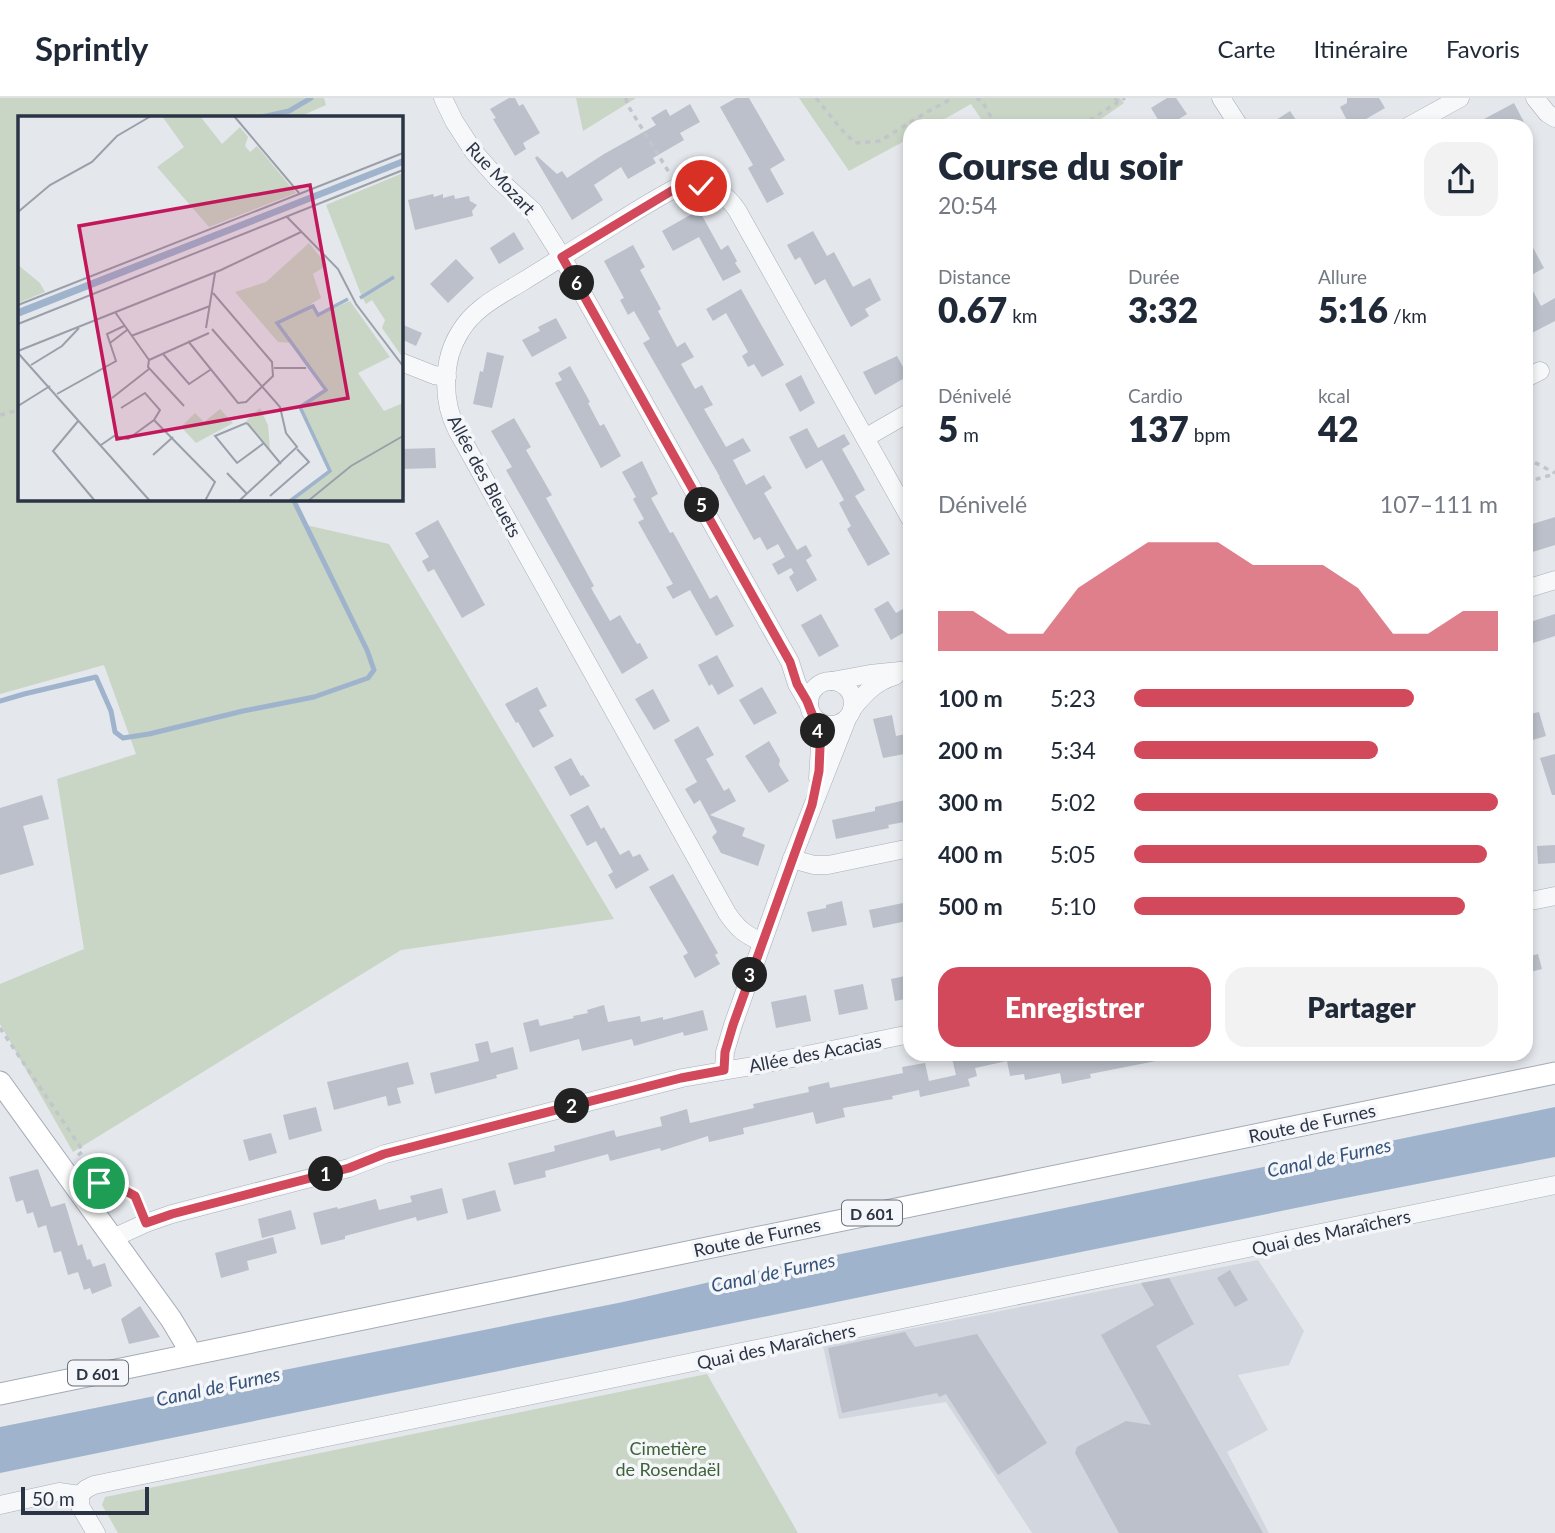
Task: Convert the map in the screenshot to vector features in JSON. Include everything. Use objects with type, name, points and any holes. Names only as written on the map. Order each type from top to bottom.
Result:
[{"type":"main road","name":"Route de Furnes","points":[[0,1394],[1555,1073]]},
{"type":"main road","points":[[0,1082],[179,1331],[190,1354]]},
{"type":"street","name":"Rue Mozart","points":[[443,98],[468,144],[490,171],[533,211],[562,257],[790,662],[819,734],[820,762],[812,805]]},
{"type":"street","points":[[1221,98],[1234,119]]},
{"type":"street","points":[[1422,119],[1460,98]]},
{"type":"street","points":[[1535,98],[1547,113],[1555,118]]},
{"type":"street","points":[[678,187],[693,185],[709,188],[723,194],[733,204],[903,506]]},
{"type":"street","name":"Allée des Bleuets","points":[[678,187],[483,306],[455,340],[447,377],[448,405],[454,424],[734,924],[749,937],[762,942]]},
{"type":"street","points":[[402,362],[434,375],[447,377]]},
{"type":"street","points":[[865,438],[903,416]]},
{"type":"street","points":[[1533,587],[1555,580]]},
{"type":"street","points":[[724,1070],[729,1036],[853,698],[843,684],[805,677],[790,662]]},
{"type":"street","points":[[903,672],[827,682],[812,692],[812,711],[822,723],[839,724],[876,684],[903,674]]},
{"type":"street","points":[[792,859],[814,865],[828,865],[903,849]]},
{"type":"street","points":[[1533,901],[1555,896]]},
{"type":"street","name":"Allée des Acacias","points":[[113,1238],[172,1214],[349,1168],[384,1154],[681,1078],[903,1035]]},
{"type":"street","name":"Quai des Maraîchers","points":[[0,1505],[60,1492],[80,1495],[94,1485],[1555,1185]]},
{"type":"street","points":[[80,1495],[80,1506],[96,1533]]},
{"type":"path","points":[[626,98],[626,104],[678,187]]},
{"type":"path","points":[[816,98],[855,143],[880,141],[903,127]]},
{"type":"path","points":[[916,119],[953,98]]},
{"type":"path","points":[[976,98],[982,101],[992,119]]},
{"type":"path","points":[[1090,119],[1116,100],[1125,98]]},
{"type":"path","points":[[0,415],[18,410]]},
{"type":"path","points":[[1533,462],[1555,473]]},
{"type":"path","points":[[1533,480],[1555,473]]},
{"type":"path","points":[[0,1028],[83,1151],[71,1161]]},
{"type":"path","points":[[78,1190],[92,1181],[131,1193],[137,1199],[146,1223]]},
{"type":"shaded area","points":[[1258,1260],[1304,1331],[1289,1365],[1238,1375],[1268,1430],[1227,1452],[1269,1533],[1032,1533],[946,1402],[839,1419],[823,1346]]},
{"type":"green space","points":[[0,98],[324,98],[326,105],[301,116],[18,116],[18,500],[294,500],[306,525],[389,544],[614,919],[401,950],[73,1152],[0,1024],[0,984],[84,949],[57,779],[136,754],[104,665],[0,694]]},
{"type":"green space","points":[[576,98],[636,98],[583,131]]},
{"type":"green space","points":[[799,98],[1120,98],[1124,103],[1101,119],[981,119],[971,104],[944,119],[903,119],[903,142],[849,171]]},
{"type":"green space","name":"Cimetière de Rosendaël","points":[[707,1374],[798,1533],[118,1533],[102,1505],[105,1497]]},
{"type":"water","name":"Canal de Furnes","points":[[1555,1107],[1555,1157],[0,1473],[0,1427],[623,1302],[758,1271]]},
{"type":"building","points":[[509,98],[515,98],[519,106],[523,104],[540,133],[523,143],[526,149],[515,156],[490,109]]},
{"type":"building","points":[[736,98],[749,98],[785,160],[770,169],[784,194],[767,203],[748,168],[753,165],[720,107]]},
{"type":"building","points":[[1167,98],[1176,98],[1187,114],[1179,119],[1158,119],[1151,108]]},
{"type":"building","points":[[1347,98],[1379,98],[1385,108],[1366,119],[1346,119],[1340,107],[1347,103]]},
{"type":"building","points":[[1514,103],[1522,119],[1484,119]]},
{"type":"building","points":[[690,104],[700,122],[680,133],[684,140],[653,158],[656,163],[628,179],[621,167],[594,185],[603,200],[572,220],[535,158],[537,156],[557,174],[562,171],[567,178],[656,125],[651,118],[666,109],[670,116]]},
{"type":"building","points":[[1290,111],[1295,119],[1278,119]]},
{"type":"building","points":[[433,194],[434,197],[443,194],[443,198],[454,195],[455,199],[469,196],[470,201],[477,205],[472,211],[473,216],[415,230],[408,200]]},
{"type":"building","points":[[699,210],[721,250],[728,245],[741,272],[723,281],[699,237],[673,251],[662,231]]},
{"type":"building","points":[[813,231],[827,256],[834,252],[853,287],[870,278],[881,300],[865,309],[869,316],[851,327],[825,279],[815,285],[800,257],[795,260],[787,245]]},
{"type":"building","points":[[514,232],[524,249],[499,264],[490,248]]},
{"type":"building","points":[[633,245],[645,267],[640,270],[677,347],[685,342],[694,357],[681,364],[695,389],[702,385],[713,405],[704,409],[726,447],[743,438],[751,451],[733,460],[746,485],[764,475],[772,488],[764,493],[797,550],[806,545],[812,556],[806,560],[817,580],[797,592],[789,577],[794,573],[791,568],[778,575],[772,564],[785,557],[778,544],[767,550],[760,537],[754,540],[643,343],[650,339],[634,311],[628,315],[620,300],[624,298],[604,261]]},
{"type":"building","points":[[1533,248],[1544,268],[1533,274]]},
{"type":"building","points":[[456,259],[474,278],[448,303],[430,284]]},
{"type":"building","points":[[741,289],[784,365],[762,377],[754,364],[748,367],[742,356],[748,352],[726,313],[713,321],[706,309]]},
{"type":"building","points":[[1533,291],[1541,306],[1555,298],[1555,321],[1533,332]]},
{"type":"building","points":[[556,318],[567,338],[532,357],[522,340],[540,331],[538,327]]},
{"type":"building","points":[[402,324],[422,333],[416,346],[402,339]]},
{"type":"building","points":[[487,352],[504,356],[492,408],[473,404]]},
{"type":"building","points":[[897,356],[903,367],[903,379],[875,395],[863,372]]},
{"type":"building","points":[[570,366],[600,426],[604,424],[621,456],[601,468],[555,383],[562,380],[558,373]]},
{"type":"building","points":[[801,375],[815,403],[800,412],[785,384]]},
{"type":"building","points":[[514,418],[531,447],[526,450],[552,495],[546,498],[594,586],[591,588],[610,621],[620,615],[648,658],[622,674],[506,470],[512,467],[491,431]]},
{"type":"building","points":[[807,428],[818,448],[844,434],[850,444],[842,449],[865,490],[855,496],[890,554],[868,566],[847,529],[851,526],[839,503],[844,500],[822,460],[806,469],[789,437]]},
{"type":"building","points":[[435,448],[436,468],[402,469],[402,449]]},
{"type":"building","points":[[642,461],[658,494],[651,498],[670,533],[673,532],[710,599],[717,595],[734,626],[716,636],[690,590],[673,599],[666,587],[673,584],[638,522],[644,519],[622,472]]},
{"type":"building","points":[[1555,517],[1555,545],[1533,552],[1533,524]]},
{"type":"building","points":[[438,520],[485,605],[462,618],[434,569],[428,572],[422,561],[429,557],[415,533]]},
{"type":"building","points":[[888,601],[896,613],[903,609],[903,633],[891,640],[874,609]]},
{"type":"building","points":[[821,614],[839,646],[819,657],[801,625]]},
{"type":"building","points":[[1555,614],[1555,636],[1533,643],[1533,621]]},
{"type":"building","points":[[717,655],[734,686],[718,695],[712,684],[709,686],[698,665]]},
{"type":"building","points":[[537,687],[547,706],[539,710],[554,736],[533,748],[505,704]]},
{"type":"building","points":[[762,687],[777,713],[754,725],[739,700]]},
{"type":"building","points":[[653,689],[670,721],[654,730],[635,699]]},
{"type":"building","points":[[1539,712],[1546,736],[1533,740],[1533,713]]},
{"type":"building","points":[[892,715],[896,736],[903,734],[903,754],[883,758],[873,719]]},
{"type":"building","points":[[698,726],[714,755],[706,759],[724,791],[729,788],[736,801],[710,815],[745,828],[742,836],[765,845],[758,866],[721,853],[712,837],[717,832],[700,800],[694,804],[685,789],[697,782],[674,740]]},
{"type":"building","points":[[769,741],[789,781],[769,793],[745,756]]},
{"type":"building","points":[[1555,754],[1555,795],[1552,795],[1540,758]]},
{"type":"building","points":[[571,758],[590,786],[570,796],[554,767]]},
{"type":"building","points":[[42,795],[49,819],[23,826],[34,865],[0,875],[0,808]]},
{"type":"building","points":[[903,801],[903,822],[888,825],[889,828],[836,839],[832,820],[875,811],[875,807]]},
{"type":"building","points":[[588,805],[620,855],[629,850],[633,857],[640,854],[649,870],[616,889],[608,875],[613,872],[596,841],[587,846],[570,815]]},
{"type":"building","points":[[1555,845],[1555,863],[1538,864],[1537,846]]},
{"type":"building","points":[[673,874],[718,953],[715,955],[720,964],[695,978],[683,956],[688,953],[649,887]]},
{"type":"building","points":[[842,901],[847,925],[812,932],[807,912]]},
{"type":"building","points":[[903,903],[903,922],[873,928],[869,910]]},
{"type":"building","points":[[1538,954],[1542,969],[1533,971],[1533,955]]},
{"type":"building","points":[[903,976],[903,999],[895,1001],[891,979]]},
{"type":"building","points":[[863,984],[868,1009],[839,1015],[834,990]]},
{"type":"building","points":[[806,995],[811,1021],[776,1028],[771,1002]]},
{"type":"building","points":[[604,1005],[608,1022],[640,1016],[641,1022],[663,1017],[663,1020],[703,1010],[708,1030],[684,1036],[683,1032],[634,1046],[632,1039],[582,1051],[579,1039],[530,1052],[523,1023],[538,1019],[540,1026],[574,1018],[573,1016],[588,1013],[587,1010]]},
{"type":"building","points":[[488,1041],[491,1053],[513,1047],[518,1069],[496,1075],[497,1078],[435,1094],[430,1073],[479,1061],[475,1044]]},
{"type":"building","points":[[953,1061],[1007,1061],[975,1068],[977,1076],[968,1079],[970,1086],[920,1097],[919,1090],[892,1096],[893,1099],[843,1108],[845,1117],[816,1124],[813,1112],[743,1128],[744,1134],[709,1142],[708,1136],[661,1151],[660,1148],[610,1161],[608,1154],[545,1171],[546,1177],[514,1185],[508,1163],[555,1151],[554,1146],[614,1130],[616,1137],[662,1126],[660,1117],[687,1109],[690,1123],[754,1108],[753,1104],[809,1092],[808,1087],[829,1082],[830,1088],[903,1073],[902,1067],[925,1063],[929,1081],[956,1075]]},
{"type":"building","points":[[1007,1061],[1156,1061],[1090,1074],[1091,1078],[1062,1084],[1060,1073],[1025,1080],[1024,1074],[1010,1076]]},
{"type":"building","points":[[408,1062],[414,1084],[397,1088],[401,1103],[388,1106],[386,1096],[334,1110],[327,1082]]},
{"type":"building","points":[[316,1107],[322,1131],[289,1140],[283,1115]]},
{"type":"building","points":[[271,1133],[277,1153],[249,1161],[243,1140]]},
{"type":"building","points":[[38,1169],[51,1207],[65,1203],[78,1246],[82,1244],[87,1260],[90,1259],[93,1267],[105,1263],[112,1286],[92,1294],[90,1288],[84,1290],[78,1272],[68,1275],[61,1251],[54,1253],[46,1225],[38,1228],[33,1212],[27,1214],[23,1200],[16,1202],[9,1177]]},
{"type":"building","points":[[442,1188],[448,1213],[417,1221],[416,1217],[321,1245],[313,1213],[376,1199],[379,1210],[412,1202],[410,1196]]},
{"type":"building","points":[[495,1190],[501,1211],[467,1220],[462,1199]]},
{"type":"building","points":[[291,1210],[296,1229],[262,1238],[258,1219]]},
{"type":"building","points":[[273,1237],[277,1253],[247,1261],[249,1270],[221,1278],[215,1253]]},
{"type":"building","points":[[1230,1270],[1248,1300],[1235,1307],[1217,1278]]},
{"type":"building","points":[[1169,1278],[1194,1324],[1156,1346],[1263,1533],[1119,1533],[1075,1453],[1077,1447],[1126,1421],[1151,1425],[1101,1335],[1154,1305],[1141,1283]]},
{"type":"building","points":[[140,1306],[160,1337],[129,1344],[121,1319]]},
{"type":"building","points":[[905,1332],[915,1347],[977,1334],[1047,1443],[998,1475],[946,1394],[939,1397],[937,1393],[842,1413],[828,1348]]},
{"type":"waterway","points":[[266,116],[289,111],[311,98]]},
{"type":"waterway","points":[[0,701],[96,677],[111,711],[115,732],[123,738],[314,697],[368,678],[374,670],[367,650],[293,500]]},
{"type":"route","points":[[99,1183],[135,1196],[146,1223],[356,1166],[384,1154],[681,1078],[724,1070],[725,1052],[733,1025],[812,805],[820,762],[818,729],[790,662],[562,257],[678,187],[701,186]]}]
